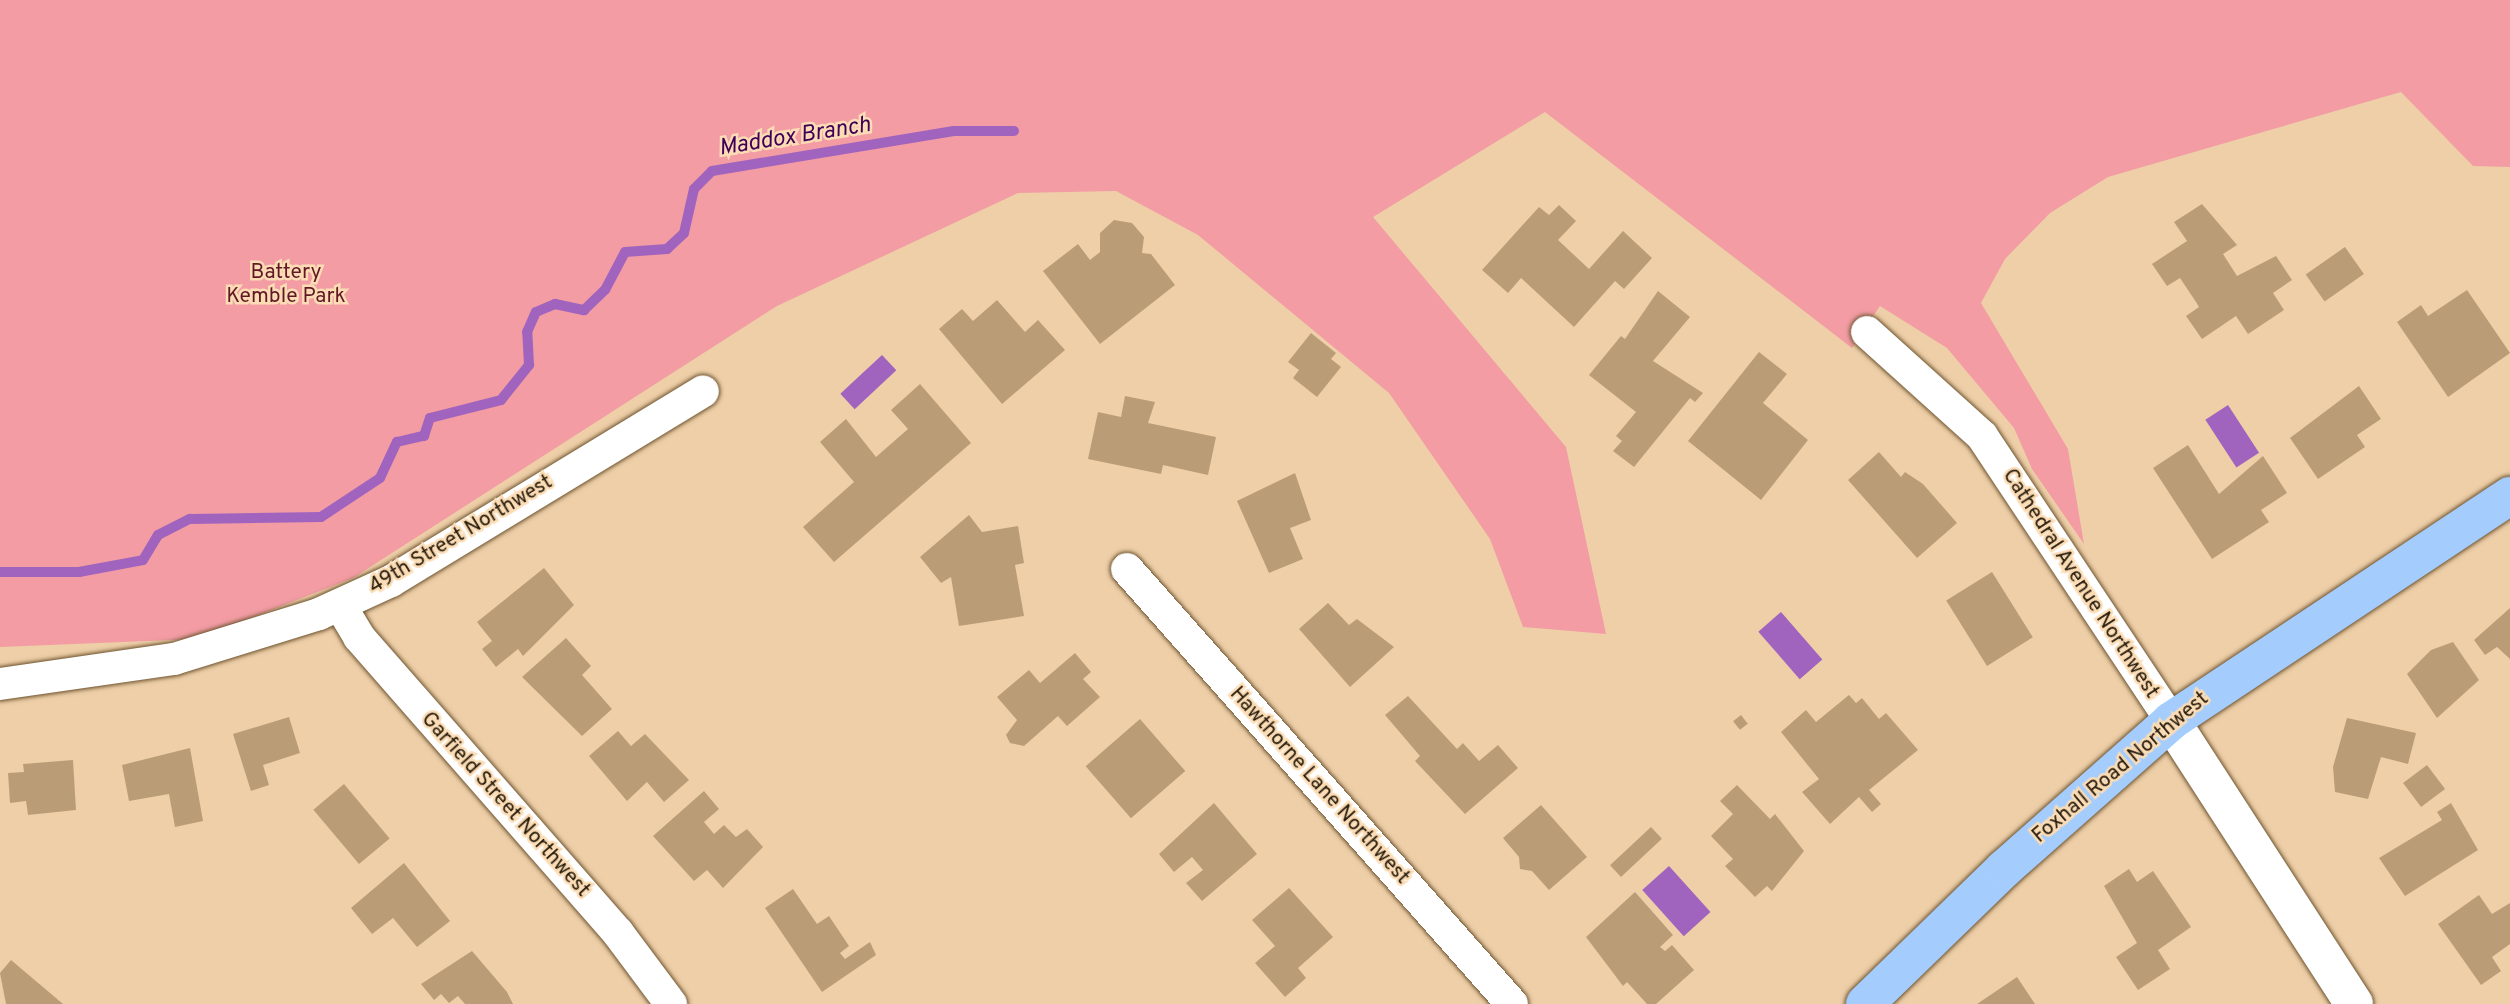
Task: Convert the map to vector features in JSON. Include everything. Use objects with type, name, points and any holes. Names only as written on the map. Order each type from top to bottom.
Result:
[{"type":"main road","name":"Foxhall Road Northwest","points":[[1865,1004],[1995,876],[2171,721],[2510,496]]},
{"type":"street","name":"Cathedral Avenue Northwest","points":[[1867,332],[1982,436],[2354,1004]]},
{"type":"street","name":"49th Street Northwest","points":[[0,684],[199,653],[340,605],[391,581],[703,391]]},
{"type":"street","name":"Hawthorne Lane Northwest","points":[[1127,569],[1512,1004]]},
{"type":"street","name":"Garfield Street Northwest","points":[[340,605],[359,637],[618,933],[671,1004]]},
{"type":"green space","name":"Battery Kemble Park","points":[[0,0],[2510,0],[2510,167],[2473,166],[2401,92],[2108,177],[2050,213],[2005,259],[1981,303],[2068,449],[2084,544],[2032,469],[2014,428],[1947,348],[1880,306],[1852,348],[1545,112],[1373,217],[1566,447],[1606,634],[1523,627],[1490,539],[1389,393],[1198,235],[1116,191],[1018,193],[777,306],[353,578],[197,639],[0,647]]},
{"type":"shaded area","points":[[882,355],[896,370],[855,409],[840,394]]},
{"type":"shaded area","points":[[2228,405],[2259,453],[2236,468],[2205,420]]},
{"type":"shaded area","points":[[1781,612],[1822,660],[1800,679],[1758,632]]},
{"type":"shaded area","points":[[1669,866],[1710,912],[1684,936],[1642,890]]},
{"type":"building","points":[[2202,204],[2237,245],[2223,254],[2237,276],[2276,256],[2292,280],[2273,293],[2284,310],[2248,334],[2236,316],[2202,339],[2186,316],[2199,307],[2180,278],[2167,286],[2152,264],[2187,241],[2174,222]]},
{"type":"building","points":[[1559,205],[1576,221],[1558,240],[1589,269],[1623,231],[1652,258],[1624,289],[1615,281],[1574,327],[1521,278],[1508,293],[1482,270],[1539,207],[1549,215]]},
{"type":"building","points":[[1114,220],[1132,223],[1144,237],[1142,253],[1151,254],[1175,285],[1100,344],[1043,271],[1078,244],[1090,260],[1100,252],[1100,233]]},
{"type":"building","points":[[2345,247],[2364,274],[2325,302],[2306,275]]},
{"type":"building","points":[[2467,290],[2510,353],[2448,397],[2397,322],[2421,305],[2428,316]]},
{"type":"building","points":[[1658,291],[1690,317],[1653,361],[1703,393],[1695,402],[1690,398],[1634,467],[1613,451],[1622,441],[1616,436],[1636,412],[1589,375],[1621,336],[1625,339]]},
{"type":"building","points":[[997,300],[1025,332],[1038,320],[1065,350],[1002,404],[939,329],[962,309],[973,321]]},
{"type":"building","points":[[1311,333],[1336,353],[1331,359],[1341,367],[1317,397],[1293,378],[1299,370],[1288,362]]},
{"type":"building","points":[[1759,352],[1787,374],[1763,403],[1808,440],[1761,500],[1688,441]]},
{"type":"building","points":[[920,384],[971,443],[834,562],[803,527],[854,482],[820,442],[846,419],[876,457],[908,429],[891,410]]},
{"type":"building","points":[[2359,386],[2381,419],[2357,435],[2365,447],[2318,479],[2290,438]]},
{"type":"building","points":[[1125,396],[1155,402],[1148,423],[1216,437],[1208,475],[1163,465],[1161,474],[1088,459],[1098,412],[1121,417]]},
{"type":"building","points":[[2188,445],[2219,494],[2263,456],[2287,493],[2261,510],[2269,522],[2212,559],[2153,468]]},
{"type":"building","points":[[1879,452],[1901,477],[1905,472],[1923,484],[1957,523],[1917,558],[1848,480]]},
{"type":"building","points":[[1295,473],[1311,520],[1290,528],[1303,559],[1269,573],[1237,501]]},
{"type":"building","points":[[969,515],[982,532],[1018,526],[1024,563],[1015,565],[1024,616],[959,626],[951,577],[941,583],[920,557]]},
{"type":"building","points":[[544,568],[574,605],[523,656],[518,649],[496,667],[482,649],[492,641],[477,622]]},
{"type":"building","points":[[1992,572],[2033,637],[1987,666],[1946,601]]},
{"type":"building","points":[[1328,603],[1349,625],[1357,619],[1394,647],[1350,687],[1299,629]]},
{"type":"building","points":[[2510,608],[2510,659],[2497,647],[2485,655],[2474,640]]},
{"type":"building","points":[[566,638],[591,666],[582,675],[612,709],[582,736],[522,677]]},
{"type":"building","points":[[2453,642],[2479,680],[2437,718],[2407,674],[2431,650]]},
{"type":"building","points":[[1075,653],[1091,672],[1083,679],[1100,697],[1067,726],[1058,716],[1024,746],[1010,743],[1006,735],[1017,720],[997,697],[1029,670],[1040,683]]},
{"type":"building","points":[[1849,695],[1856,703],[1862,698],[1879,719],[1886,713],[1918,750],[1869,790],[1881,804],[1872,812],[1859,797],[1830,824],[1802,792],[1819,779],[1781,732],[1806,710],[1816,722]]},
{"type":"building","points":[[1408,696],[1457,749],[1463,743],[1479,761],[1498,745],[1518,768],[1465,814],[1415,761],[1420,756],[1385,715]]},
{"type":"building","points":[[1741,715],[1748,724],[1740,730],[1733,721]]},
{"type":"building","points":[[289,717],[300,753],[263,765],[269,785],[251,791],[233,734]]},
{"type":"building","points":[[2347,718],[2416,733],[2408,764],[2381,757],[2368,799],[2335,792],[2333,767]]},
{"type":"building","points":[[1140,719],[1185,771],[1131,818],[1086,766]]},
{"type":"building","points":[[618,731],[631,746],[645,734],[689,780],[664,802],[647,782],[627,801],[589,756]]},
{"type":"building","points":[[190,748],[203,821],[175,827],[169,794],[129,801],[122,765]]},
{"type":"building","points":[[73,760],[76,810],[28,815],[26,801],[10,803],[8,773],[24,772],[23,764]]},
{"type":"building","points":[[2427,765],[2445,789],[2421,807],[2403,783]]},
{"type":"building","points":[[344,784],[390,838],[359,864],[313,810]]},
{"type":"building","points":[[1737,785],[1770,819],[1775,814],[1804,851],[1772,891],[1767,886],[1755,897],[1725,866],[1733,859],[1711,836],[1733,814],[1720,801]]},
{"type":"building","points":[[704,791],[719,809],[704,822],[714,834],[724,825],[736,837],[747,829],[763,847],[723,888],[707,870],[694,881],[653,836]]},
{"type":"building","points":[[1214,803],[1257,854],[1202,901],[1186,883],[1203,870],[1192,857],[1174,872],[1159,854]]},
{"type":"building","points":[[2451,803],[2478,850],[2405,896],[2379,858],[2442,820],[2437,812]]},
{"type":"building","points":[[1541,805],[1587,857],[1549,890],[1532,871],[1520,869],[1519,857],[1503,838]]},
{"type":"building","points":[[1651,827],[1662,839],[1621,877],[1610,865]]},
{"type":"building","points":[[404,863],[450,921],[417,947],[393,918],[372,934],[351,908]]},
{"type":"building","points":[[2129,869],[2137,882],[2153,871],[2191,927],[2158,950],[2170,969],[2138,990],[2116,957],[2137,943],[2104,886]]},
{"type":"building","points":[[1289,888],[1333,937],[1298,968],[1306,978],[1285,997],[1255,963],[1275,946],[1252,920]]},
{"type":"building","points":[[793,889],[817,924],[829,916],[849,946],[840,953],[845,959],[870,942],[876,955],[822,992],[765,908]]},
{"type":"building","points":[[1635,892],[1673,935],[1660,947],[1665,951],[1672,945],[1694,970],[1656,1004],[1647,1004],[1627,982],[1623,986],[1586,937]]},
{"type":"building","points":[[2479,895],[2492,914],[2510,903],[2510,944],[2492,957],[2501,971],[2481,985],[2438,924]]},
{"type":"building","points":[[472,951],[507,992],[513,1004],[465,1004],[458,996],[449,1003],[441,994],[434,1000],[421,984]]},
{"type":"building","points":[[11,960],[63,1004],[6,1004],[0,973]]},
{"type":"building","points":[[2017,977],[2035,1004],[1977,1004]]},
{"type":"waterway","name":"Maddox Branch","points":[[0,572],[79,572],[143,560],[158,535],[190,519],[321,517],[380,478],[397,442],[424,436],[430,418],[501,400],[529,365],[527,332],[536,312],[555,304],[584,310],[605,290],[625,252],[667,249],[684,233],[694,189],[712,171],[954,131],[1014,131]]}]
